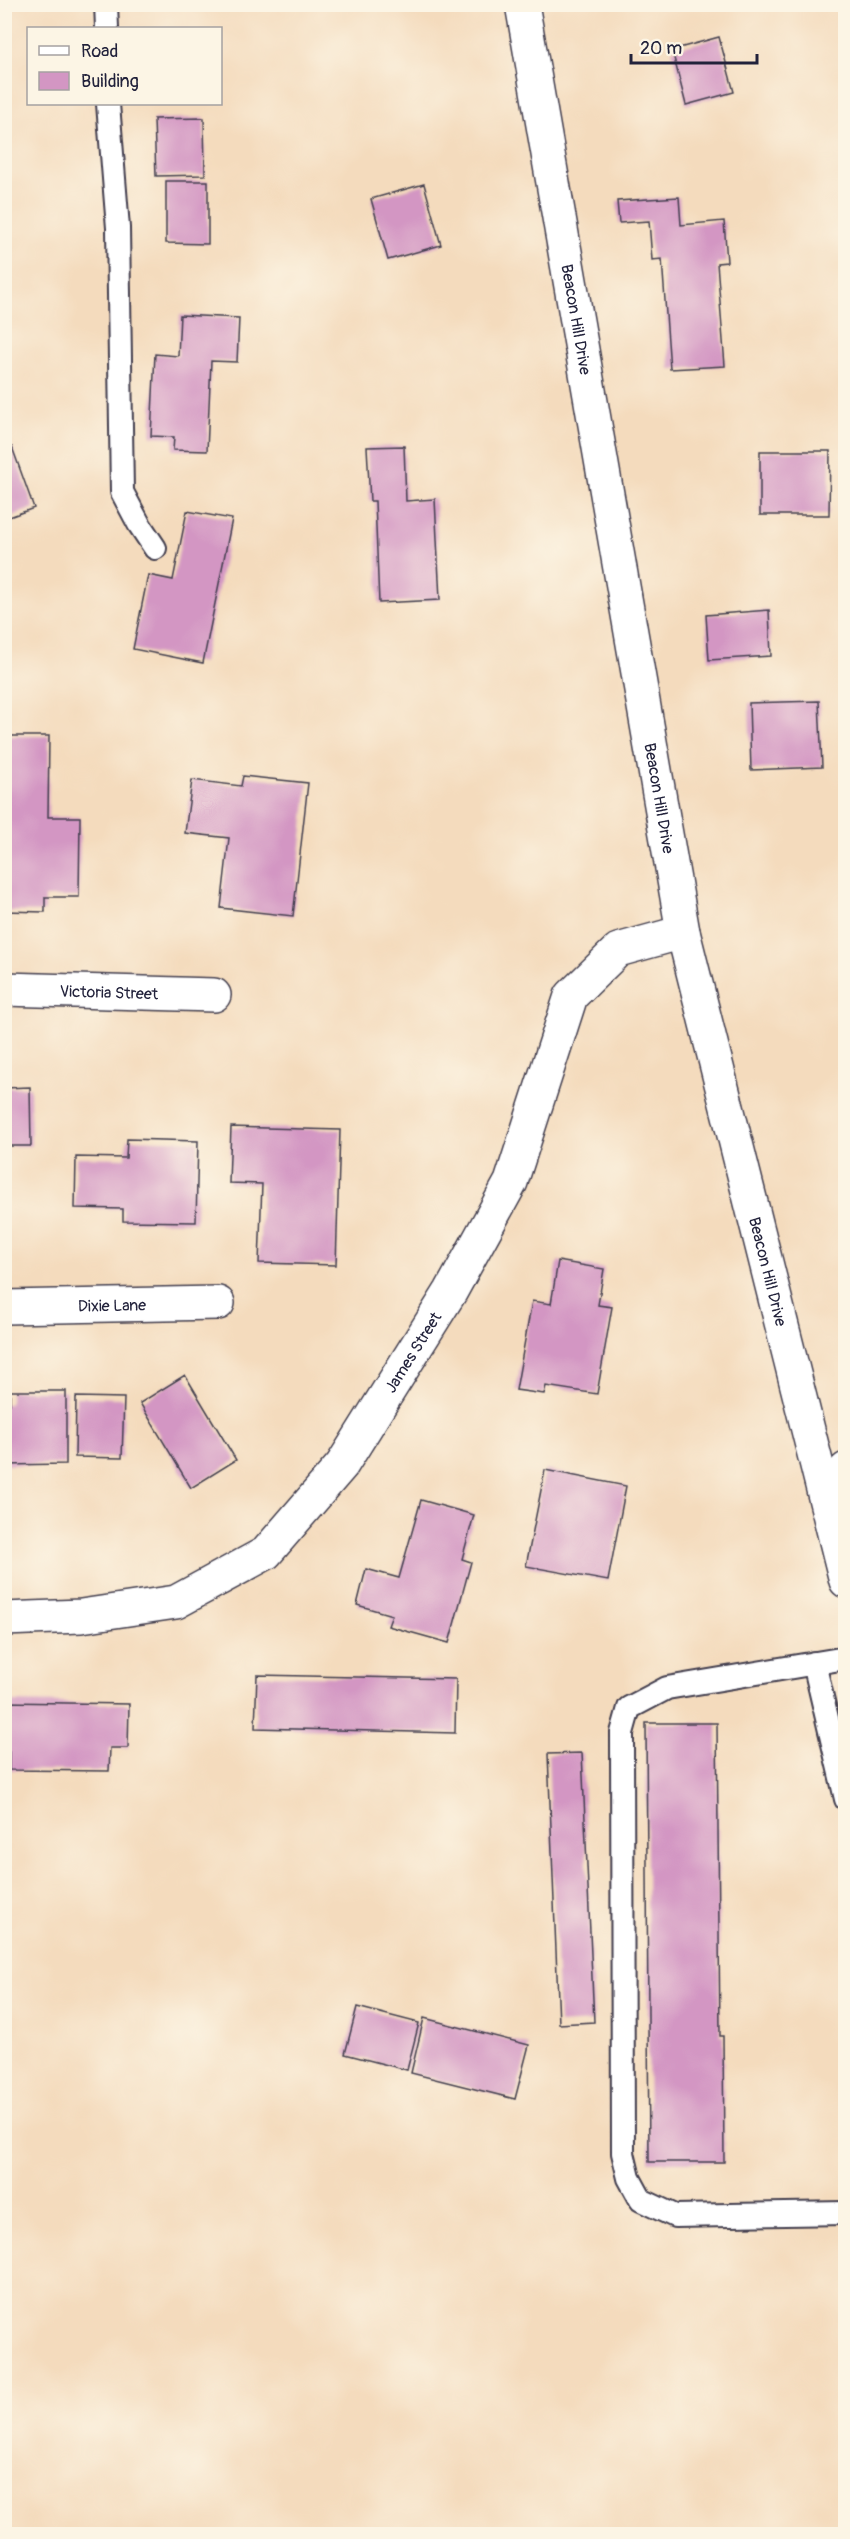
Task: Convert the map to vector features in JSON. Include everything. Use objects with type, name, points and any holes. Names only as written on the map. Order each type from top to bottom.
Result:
[{"type":"street","name":"Beacon Hill Drive","points":[[522,4],[682,932],[846,1581]]},
{"type":"street","name":"James Street","points":[[4,1619],[81,1616],[176,1602],[266,1553],[342,1465],[451,1292],[511,1182],[571,996],[618,950],[682,932]]},
{"type":"street","name":"Victoria Street","points":[[4,989],[214,994]]},
{"type":"street","name":"Dixie Lane","points":[[4,1306],[218,1303]]},
{"type":"street","points":[[835,1539],[846,1469]]},
{"type":"lane","points":[[106,4],[107,27]]},
{"type":"lane","points":[[108,105],[117,228],[122,492],[155,548]]},
{"type":"lane","points":[[846,1658],[667,1688],[629,1708],[622,1733],[623,2153],[629,2178],[641,2200],[675,2216],[846,2213]]},
{"type":"lane","points":[[814,1663],[846,1798]]},
{"type":"building","points":[[719,37],[734,92],[686,105],[672,50]]},
{"type":"building","points":[[204,118],[205,175],[156,176],[154,119]]},
{"type":"building","points":[[166,181],[208,181],[208,244],[166,243]]},
{"type":"building","points":[[424,184],[441,245],[388,260],[371,199]]},
{"type":"building","points":[[679,197],[681,225],[724,221],[727,262],[717,263],[725,366],[670,369],[662,259],[652,260],[649,221],[619,223],[617,201]]},
{"type":"building","points":[[180,315],[239,318],[237,362],[211,361],[207,451],[173,450],[174,437],[151,436],[155,354],[178,356]]},
{"type":"building","points":[[404,446],[406,501],[435,499],[440,600],[379,603],[375,501],[370,501],[367,447]]},
{"type":"building","points":[[12,447],[34,508],[4,519],[4,450]]},
{"type":"building","points":[[760,451],[830,451],[829,515],[760,515]]},
{"type":"building","points":[[187,511],[232,519],[203,663],[133,649],[148,575],[173,580]]},
{"type":"building","points":[[769,610],[771,656],[709,660],[706,615]]},
{"type":"building","points":[[819,701],[822,767],[751,770],[749,703]]},
{"type":"building","points":[[4,736],[49,736],[48,817],[80,817],[79,897],[45,897],[45,912],[4,911]]},
{"type":"building","points":[[243,776],[308,783],[293,916],[221,908],[229,838],[185,833],[192,780],[241,786]]},
{"type":"building","points":[[30,1087],[31,1146],[4,1146],[4,1088]]},
{"type":"building","points":[[231,1127],[340,1130],[336,1265],[259,1263],[262,1184],[229,1183]]},
{"type":"building","points":[[127,1139],[198,1141],[196,1222],[123,1221],[123,1209],[75,1208],[76,1157],[126,1158]]},
{"type":"building","points":[[558,1261],[604,1269],[598,1305],[612,1307],[597,1394],[546,1386],[544,1394],[516,1390],[532,1301],[551,1304]]},
{"type":"building","points":[[185,1375],[236,1460],[191,1488],[140,1403]]},
{"type":"building","points":[[10,1391],[66,1391],[66,1464],[4,1465],[4,1404],[10,1404]]},
{"type":"building","points":[[76,1397],[124,1398],[122,1458],[75,1457]]},
{"type":"building","points":[[545,1470],[626,1486],[608,1581],[526,1566]]},
{"type":"building","points":[[421,1500],[474,1515],[462,1559],[471,1562],[449,1643],[388,1626],[392,1615],[357,1605],[366,1569],[399,1578]]},
{"type":"building","points":[[257,1675],[456,1679],[455,1733],[255,1728]]},
{"type":"building","points":[[4,1702],[129,1704],[128,1748],[110,1748],[109,1771],[9,1770],[9,1752],[4,1752]]},
{"type":"building","points":[[646,1723],[717,1723],[720,2036],[723,2036],[724,2162],[649,2162]]},
{"type":"building","points":[[582,1753],[594,2022],[559,2024],[548,1754]]},
{"type":"building","points":[[357,2007],[419,2023],[407,2070],[345,2054]]},
{"type":"building","points":[[424,2018],[529,2045],[515,2099],[411,2073]]}]
